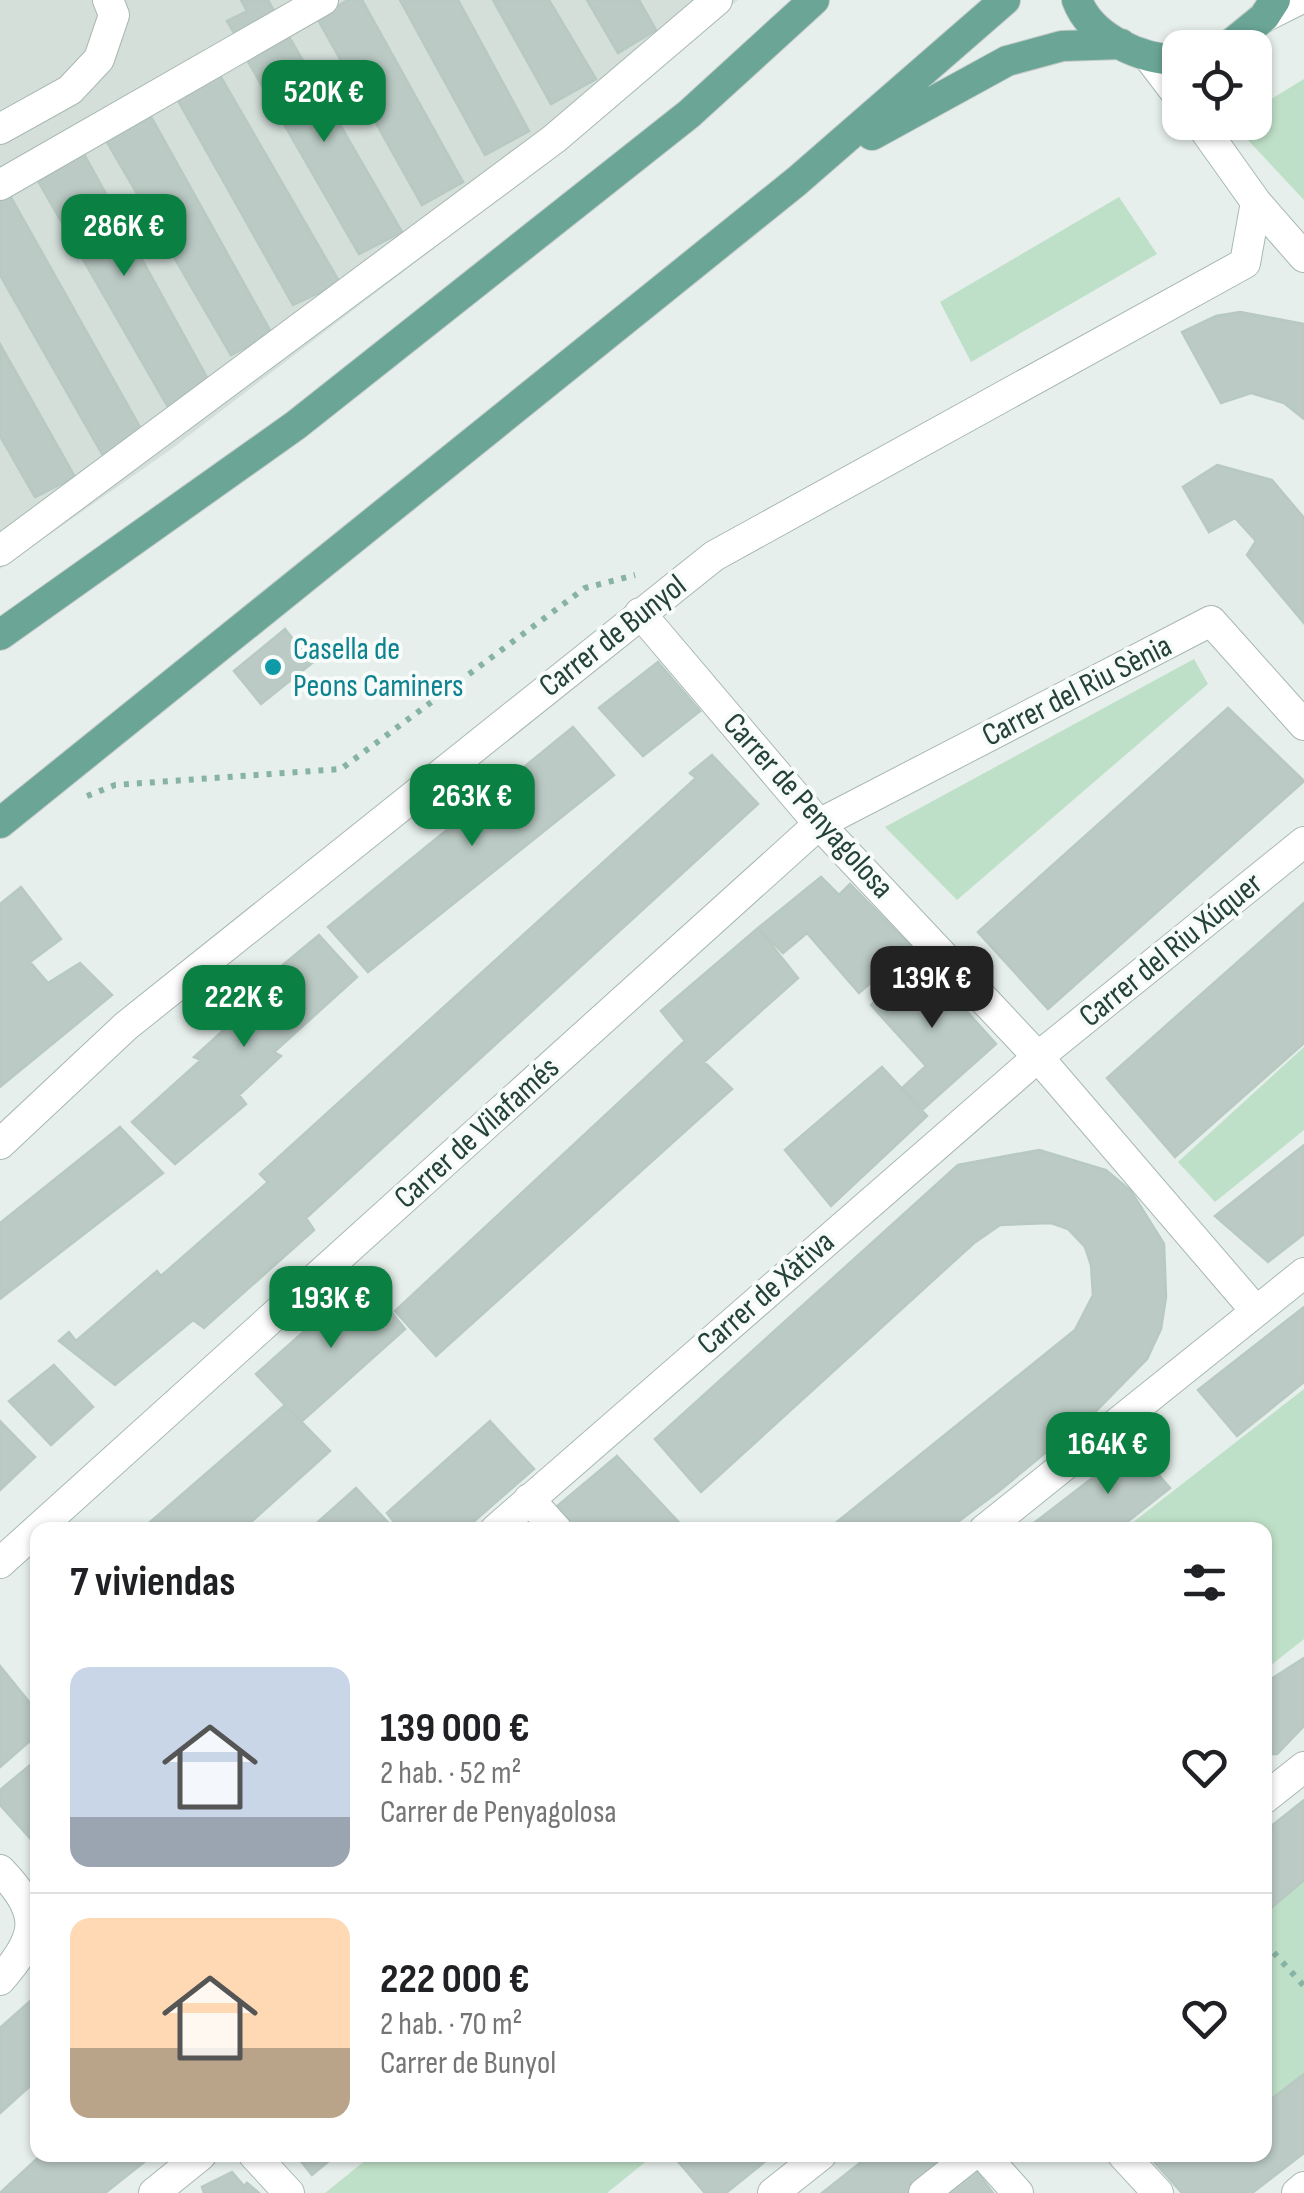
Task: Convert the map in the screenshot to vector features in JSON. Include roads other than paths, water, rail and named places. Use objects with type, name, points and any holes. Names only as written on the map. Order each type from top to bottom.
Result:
[{"type":"main road","points":[[0,634],[296,425],[689,114],[814,0]]},
{"type":"main road","points":[[0,832],[61,793],[797,181],[1006,0]]},
{"type":"main road","points":[[1077,0],[1095,26],[1135,50]]},
{"type":"main road","points":[[1246,30],[1270,9]]},
{"type":"main road","points":[[797,181],[926,103],[1008,61],[1062,46],[1135,50],[1162,56]]},
{"type":"main road","points":[[0,823],[61,793]]},
{"type":"street","points":[[0,129],[70,90],[100,59],[114,16],[108,0]]},
{"type":"street","points":[[0,186],[323,0]]},
{"type":"street","points":[[0,551],[554,139],[717,0]]},
{"type":"street","points":[[1270,9],[1298,0]]},
{"type":"street","points":[[1135,50],[1162,79]]},
{"type":"street","points":[[1215,140],[1256,202],[1304,257]]},
{"type":"street","name":"Carrer de Bunyol","points":[[0,1144],[126,1026],[714,556],[1244,263],[1256,202]]},
{"type":"street","name":"Carrer de Penyagolosa","points":[[640,613],[820,824],[1038,1058],[1256,1311]]},
{"type":"street","name":"Carrer del Riu Sènia","points":[[820,824],[1211,621],[1304,724]]},
{"type":"street","name":"Carrer de Vilafamés","points":[[45,1522],[820,824]]},
{"type":"street","name":"Carrer del Riu Xúquer","points":[[1038,1058],[1304,842]]},
{"type":"street","name":"Carrer de Xàtiva","points":[[504,1522],[1038,1058]]},
{"type":"street","points":[[994,1522],[1304,1273]]},
{"type":"street","points":[[529,1499],[550,1522]]},
{"type":"street","name":"Carrer de Vilafamés","points":[[0,1563],[30,1536]]},
{"type":"street","points":[[1272,1792],[1304,1767]]},
{"type":"street","points":[[1,1870],[30,1901]]},
{"type":"street","points":[[0,1980],[30,1953]]},
{"type":"street","points":[[154,2193],[193,2162]]},
{"type":"street","points":[[261,2162],[290,2193]]},
{"type":"street","points":[[774,2193],[812,2162]]},
{"type":"street","points":[[924,2193],[963,2162]]},
{"type":"street","points":[[990,2162],[1018,2193]]},
{"type":"street","points":[[1129,2162],[1158,2193]]},
{"type":"street","points":[[1297,2193],[1304,2187]]},
{"type":"place","name":"Casella de Peons Caminers","points":[[273,667]]}]
